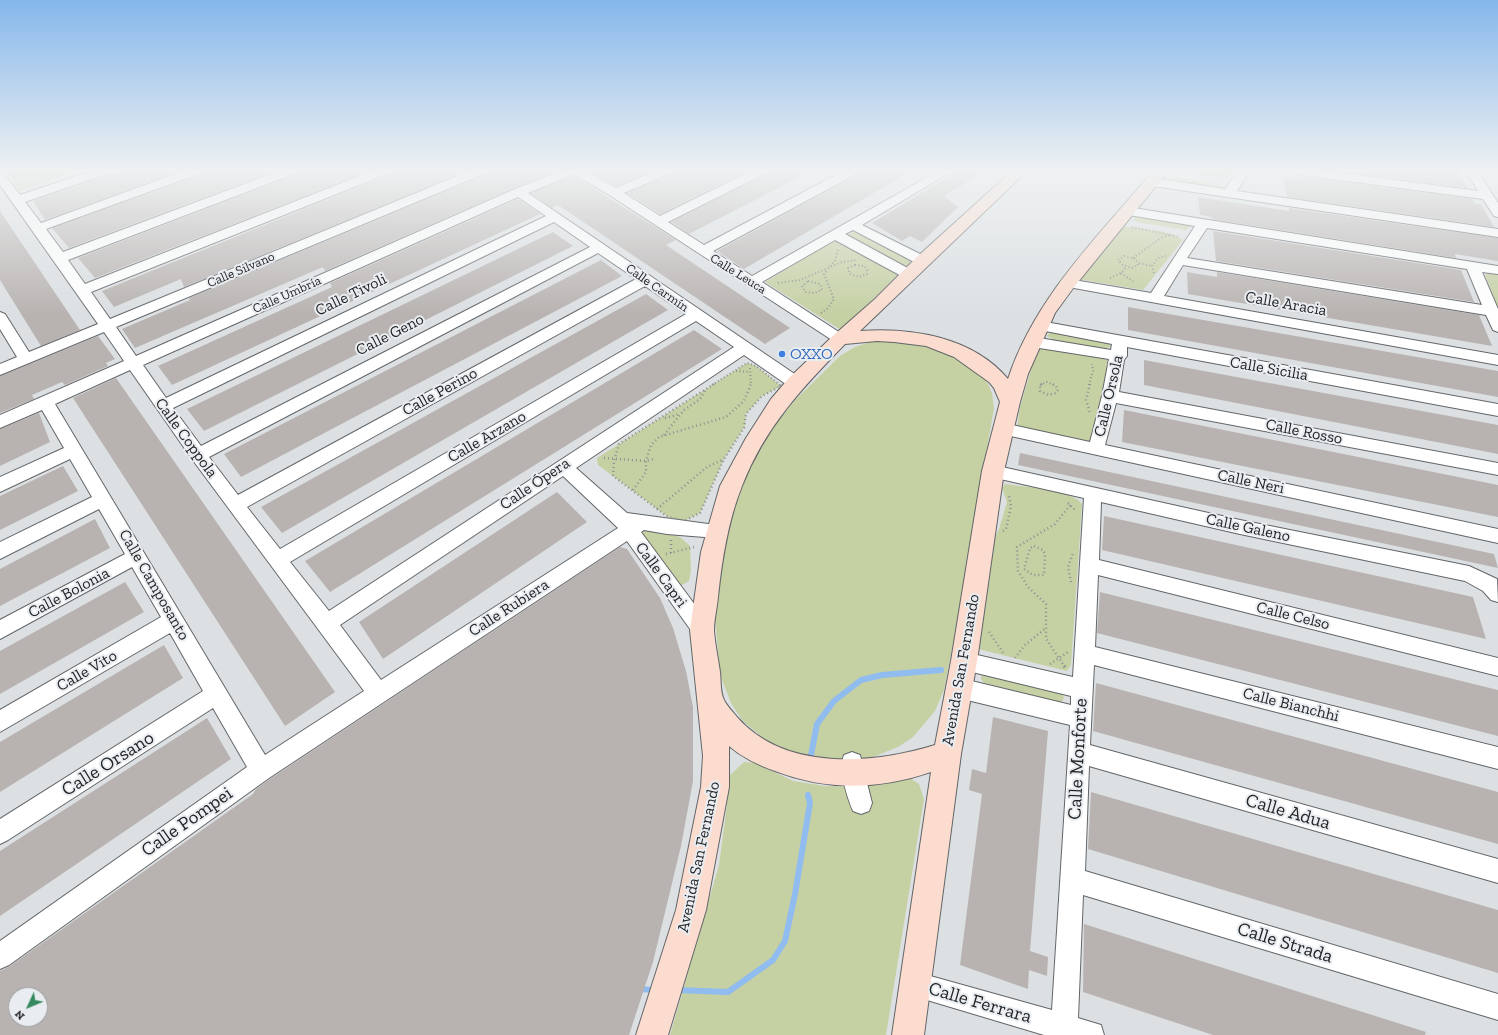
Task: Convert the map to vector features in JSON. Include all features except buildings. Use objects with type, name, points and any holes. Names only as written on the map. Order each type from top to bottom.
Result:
[{"type":"street","name":"Calle Coppola","points":[[31,218],[83,290],[132,364],[236,505],[327,623],[379,694]]},
{"type":"street","points":[[38,228],[65,218]]},
{"type":"street","points":[[60,258],[165,218]]},
{"type":"street","points":[[83,290],[263,218]]},
{"type":"street","name":"Calle Silvano","points":[[0,370],[366,218]]},
{"type":"street","name":"Calle Umbría","points":[[0,422],[460,218]]},
{"type":"street","name":"Calle Tivoli","points":[[163,406],[552,218]]},
{"type":"street","name":"Calle Carmín","points":[[557,218],[696,315],[747,356],[796,383]]},
{"type":"street","name":"Calle Leuca","points":[[653,218],[840,339]]},
{"type":"street","points":[[658,222],[665,218]]},
{"type":"street","points":[[702,251],[763,218]]},
{"type":"street","points":[[752,282],[837,239],[851,224],[861,218]]},
{"type":"street","name":"Avenida San Fernando","points":[[652,1035],[691,910],[715,787],[717,756],[702,630],[706,587],[717,531],[731,486],[753,443],[778,404],[796,383],[840,339],[881,303],[969,218]]},
{"type":"street","points":[[1411,218],[1498,233]]},
{"type":"street","points":[[1125,220],[1498,270]]},
{"type":"street","name":"Avenida San Fernando","points":[[908,1035],[947,754],[964,661],[993,471],[1010,402],[1019,374],[1040,326],[1068,283],[1125,220]]},
{"type":"street","points":[[851,224],[916,268]]},
{"type":"street","points":[[1155,298],[1176,257],[1200,229]]},
{"type":"street","points":[[837,239],[916,268]]},
{"type":"street","name":"Calle Geno","points":[[198,454],[598,248]]},
{"type":"street","points":[[1176,257],[1492,311]]},
{"type":"street","points":[[1473,266],[1498,327]]},
{"type":"street","name":"Calle Perino","points":[[236,505],[645,280]]},
{"type":"street","name":"Calle Aracia","points":[[1068,283],[1498,360]]},
{"type":"street","name":"Calle Arzano","points":[[278,560],[696,315]]},
{"type":"street","points":[[1,321],[26,359]]},
{"type":"street","name":"Calle Sicilia","points":[[1040,326],[1119,349]]},
{"type":"street","points":[[840,339],[889,335],[924,338],[947,345],[989,372],[1001,383],[1010,402]]},
{"type":"street","name":"Calle Sicilia","points":[[1033,342],[1119,349],[1498,410]]},
{"type":"street","name":"Calle Orsola","points":[[1096,449],[1110,396],[1119,349]]},
{"type":"street","name":"Calle Ópera","points":[[327,623],[563,466],[747,356]]},
{"type":"street","name":"Calle Rosso","points":[[1110,396],[1498,469]]},
{"type":"street","name":"Calle Camposanto","points":[[45,402],[104,499],[216,695],[262,770]]},
{"type":"street","name":"Calle Neri","points":[[1004,429],[1498,536]]},
{"type":"street","points":[[0,485],[74,450]]},
{"type":"street","name":"Calle Capri","points":[[563,466],[630,524],[702,630]]},
{"type":"street","name":"Calle Galeno","points":[[993,471],[1083,497],[1240,527],[1469,574],[1490,585],[1498,594]]},
{"type":"street","name":"Calle Monforte","points":[[1064,1026],[1081,718],[1082,689],[1075,657],[1082,558],[1083,497]]},
{"type":"street","points":[[0,551],[104,499]]},
{"type":"street","name":"Calle Capri","points":[[630,524],[717,531]]},
{"type":"street","name":"Calle Rubiera","points":[[379,694],[630,524]]},
{"type":"street","name":"Calle Bolonia","points":[[0,630],[137,556]]},
{"type":"street","name":"Calle Celso","points":[[1082,558],[1498,668]]},
{"type":"street","name":"Calle Vito","points":[[0,722],[174,620]]},
{"type":"street","name":"Calle Bianchhi","points":[[1075,657],[1498,758]]},
{"type":"street","points":[[964,661],[1082,689]]},
{"type":"street","points":[[959,688],[1081,718]]},
{"type":"street","name":"Calle Pompei","points":[[0,956],[262,770],[379,694]]},
{"type":"street","name":"Calle Orsano","points":[[0,832],[216,695]]},
{"type":"street","points":[[711,704],[732,731],[744,741],[773,759],[815,770],[838,774],[853,767],[902,769],[947,754]]},
{"type":"street","name":"Calle Adua","points":[[1079,752],[1498,871]]},
{"type":"street","points":[[853,767],[861,803]]},
{"type":"street","name":"Calle Strada","points":[[1072,879],[1498,1007]]},
{"type":"street","name":"Calle Ferrara","points":[[916,985],[1064,1026],[1091,1035]]},
{"type":"path","points":[[1125,220],[1179,236],[1183,240]]},
{"type":"path","points":[[1133,258],[1161,238],[1172,234]]},
{"type":"path","points":[[817,316],[831,306],[834,299],[834,293],[824,274],[835,261],[838,253],[837,239]]},
{"type":"path","points":[[1139,263],[1135,267],[1126,267],[1119,262],[1119,258],[1124,256],[1133,258],[1139,263],[1152,266]]},
{"type":"path","points":[[1152,266],[1158,258],[1176,257]]},
{"type":"path","points":[[772,282],[779,283],[796,281],[810,277],[842,262],[862,260]]},
{"type":"path","points":[[842,262],[850,266],[861,265],[866,268],[868,272],[862,276],[852,276],[847,270],[850,266]]},
{"type":"path","points":[[1152,266],[1155,276],[1160,270]]},
{"type":"path","points":[[1108,280],[1121,273],[1126,267]]},
{"type":"path","points":[[777,290],[779,278]]},
{"type":"path","points":[[796,281],[803,284],[815,281],[820,284],[822,288],[817,293],[811,294],[802,290],[803,284]]},
{"type":"path","points":[[632,490],[646,472],[646,461],[651,445],[659,437],[726,417],[744,402],[752,387],[747,356]]},
{"type":"path","points":[[1091,362],[1093,365],[1090,388],[1084,397],[1085,406],[1092,419]]},
{"type":"path","points":[[747,363],[756,366],[781,386],[762,396],[746,414],[744,428],[724,459],[700,513],[684,521],[668,517],[613,476],[619,444],[735,371],[747,363]]},
{"type":"path","points":[[735,371],[765,373]]},
{"type":"path","points":[[1047,382],[1053,384],[1057,388],[1058,392],[1051,395],[1042,393],[1039,387],[1042,383],[1047,382]]},
{"type":"path","points":[[664,435],[680,414],[700,399],[707,388]]},
{"type":"path","points":[[659,419],[680,414]]},
{"type":"path","points":[[597,458],[646,461],[654,459]]},
{"type":"path","points":[[657,509],[707,467],[724,459]]},
{"type":"path","points":[[997,534],[1006,529],[1011,506],[1008,494]]},
{"type":"path","points":[[1067,671],[1046,639],[1046,604],[1028,586],[1018,571],[1017,547],[1055,524],[1070,504],[1083,497]]},
{"type":"path","points":[[1066,500],[1077,512]]},
{"type":"path","points":[[671,535],[671,554]]},
{"type":"path","points":[[1034,546],[1043,550],[1045,554],[1043,561],[1045,569],[1044,575],[1036,577],[1029,574],[1024,569],[1030,548],[1034,546]]},
{"type":"path","points":[[663,555],[694,547]]},
{"type":"path","points":[[1073,588],[1068,577],[1070,556],[1082,558]]},
{"type":"path","points":[[1015,658],[1021,648],[1034,640],[1046,628]]},
{"type":"path","points":[[988,631],[1005,656],[1022,660]]},
{"type":"path","points":[[1054,667],[1047,666],[1072,649],[1075,657],[1067,671]]},
{"type":"path","points":[[1060,669],[1067,671]]},
{"type":"green space","points":[[1134,218],[1150,218],[1187,225],[1190,227],[1186,230],[1135,221]]},
{"type":"green space","points":[[1124,226],[1164,232],[1183,240],[1143,290],[1078,279],[1121,227]]},
{"type":"green space","points":[[855,231],[909,259],[911,263],[908,266],[902,266],[848,235]]},
{"type":"green space","points":[[837,239],[901,273],[841,330],[765,282]]},
{"type":"green space","points":[[1489,272],[1498,274],[1498,307],[1485,275]]},
{"type":"green space","points":[[1053,332],[1109,343],[1111,346],[1106,349],[1054,340],[1047,336]]},
{"type":"green space","points":[[876,340],[935,345],[979,372],[987,382],[992,393],[994,408],[958,618],[944,690],[935,711],[913,737],[898,747],[873,757],[847,760],[801,756],[764,739],[742,720],[731,703],[720,675],[715,617],[717,580],[732,504],[761,442],[794,401],[840,356],[855,347]]},
{"type":"green space","points":[[1042,346],[1107,359],[1110,367],[1092,442],[1017,428],[1020,407],[1037,350]]},
{"type":"green space","points":[[747,363],[756,366],[781,386],[762,396],[746,414],[745,426],[724,459],[700,513],[684,521],[668,517],[598,465],[597,458]]},
{"type":"green space","points":[[1005,484],[1058,492],[1076,499],[1082,504],[1071,665],[1067,671],[978,649],[993,542],[999,529],[1007,502],[1002,488]]},
{"type":"green space","points":[[643,527],[680,537],[690,546],[691,571],[689,581],[682,585],[673,584],[635,533]]},
{"type":"green space","points":[[982,671],[1062,693],[1064,698],[1061,703],[984,683],[981,679]]},
{"type":"green space","points":[[744,762],[755,763],[793,781],[825,786],[859,787],[907,776],[919,784],[924,799],[886,1035],[670,1035],[719,865],[727,805],[729,776]]},
{"type":"waterway","points":[[810,760],[817,724],[834,701],[861,680],[882,675],[941,670]]},
{"type":"waterway","points":[[676,990],[728,992],[773,960],[785,941],[795,894],[810,803],[808,795]]},
{"type":"waterway","points":[[638,989],[656,990]]},
{"type":"place","name":"OXXO","points":[[782,354]]}]
